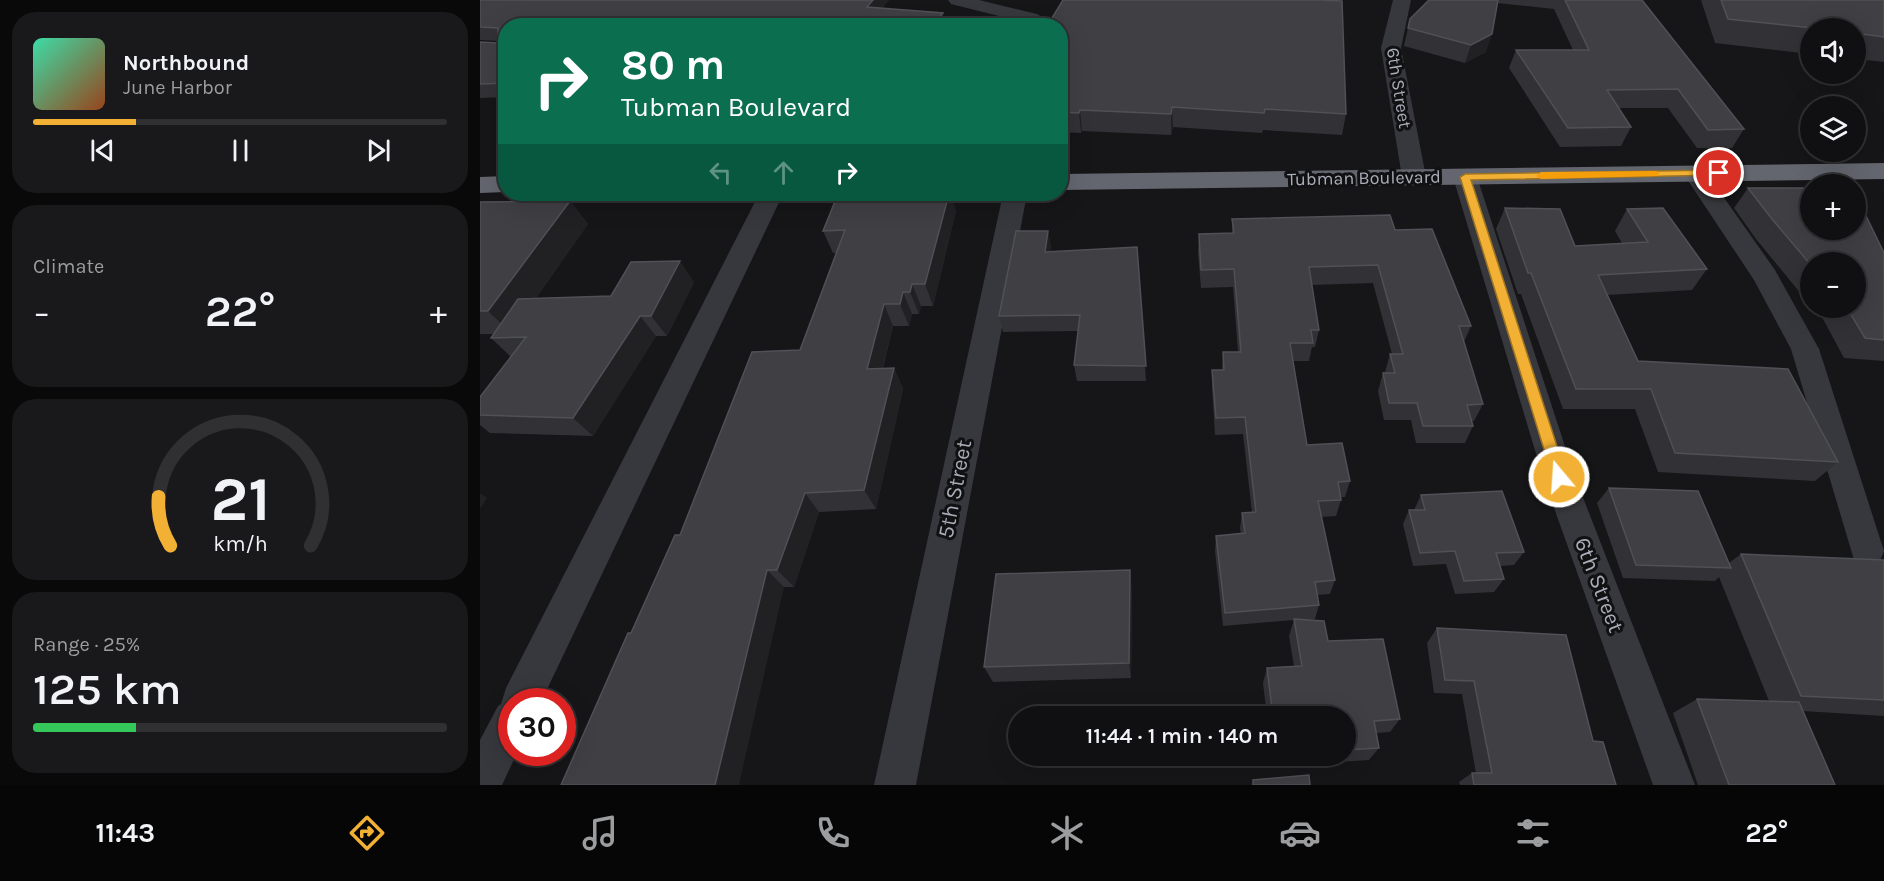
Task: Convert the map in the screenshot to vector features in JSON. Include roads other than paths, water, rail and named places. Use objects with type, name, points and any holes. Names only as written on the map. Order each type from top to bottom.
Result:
[{"type":"highway","name":"Tubman Boulevard","points":[[1068,182],[1884,171]]},
{"type":"street","points":[[957,0],[1030,18]]},
{"type":"street","name":"6th Street","points":[[1402,0],[1391,48],[1414,177]]},
{"type":"street","points":[[1048,18],[1055,13]]},
{"type":"street","points":[[1695,173],[1759,265],[1805,349],[1867,552]]},
{"type":"street","name":"6th Street","points":[[1465,177],[1559,477],[1674,785]]},
{"type":"street","points":[[527,688],[768,201]]},
{"type":"street","name":"5th Street","points":[[895,785],[1014,201]]},
{"type":"street","points":[[480,784],[498,748]]}]
